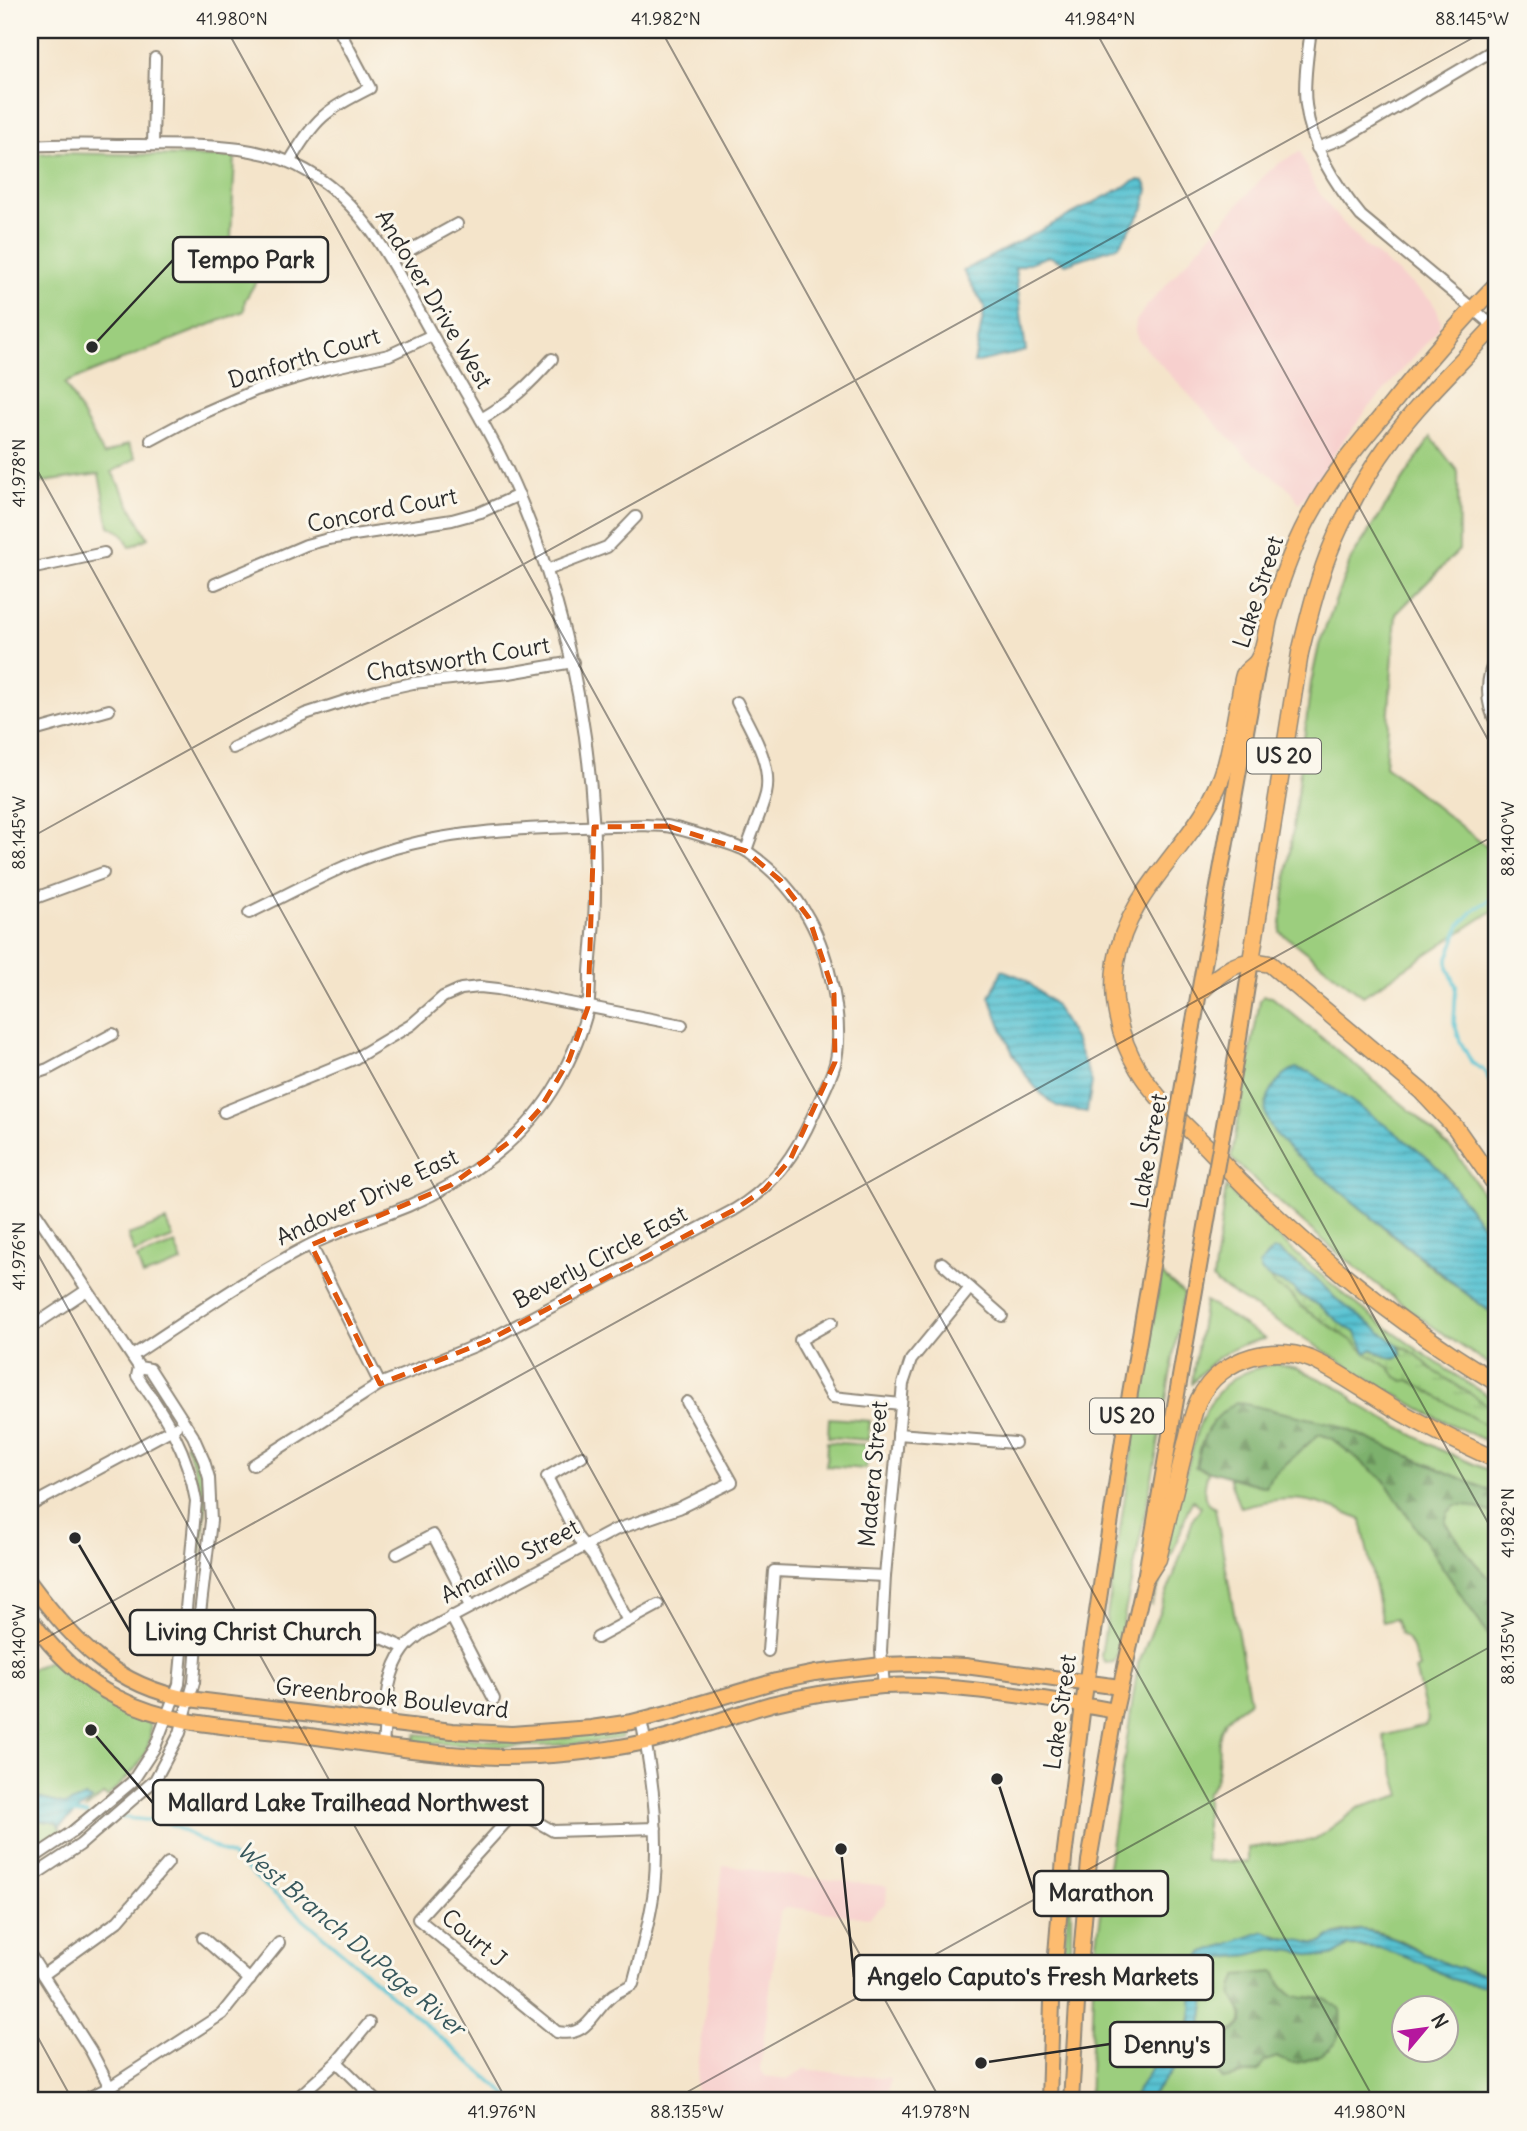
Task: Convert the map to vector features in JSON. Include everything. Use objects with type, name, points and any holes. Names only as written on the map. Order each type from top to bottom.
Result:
[{"type":"highway","name":"Lake Street","points":[[1259,659],[1282,577],[1311,513],[1334,474],[1408,383],[1497,284]]},
{"type":"highway","name":"US 20","points":[[1251,961],[1300,653],[1328,554],[1358,494],[1393,438],[1428,396],[1496,326]]},
{"type":"highway","points":[[1259,659],[1244,674],[1225,765],[1214,795],[1203,816],[1141,898],[1124,930],[1116,961],[1114,994],[1118,1021],[1128,1050],[1152,1090],[1245,1188],[1313,1251],[1370,1297],[1497,1384]]},
{"type":"highway","points":[[1199,993],[1215,978],[1251,961],[1270,964],[1420,1091],[1455,1127],[1497,1187]]},
{"type":"highway","points":[[1145,1579],[1158,1559],[1192,1419],[1200,1398],[1211,1382],[1227,1367],[1244,1359],[1265,1353],[1287,1353],[1318,1362],[1394,1409],[1497,1460]]},
{"type":"main road","name":"Lake Street","points":[[1049,2101],[1052,2002],[1063,1858],[1083,1705],[1130,1393],[1259,659]]},
{"type":"main road","name":"US 20","points":[[1071,2101],[1089,1863],[1115,1711],[1145,1579],[1251,961]]},
{"type":"main road","name":"Greenbrook Boulevard","points":[[30,1583],[60,1622],[90,1654],[121,1675],[160,1693],[182,1698],[452,1731],[512,1734],[591,1728],[641,1720],[786,1678],[882,1665],[965,1666],[1120,1687]]},
{"type":"main road","name":"Greenbrook Boulevard","points":[[30,1619],[68,1663],[98,1687],[135,1706],[168,1717],[383,1745],[498,1756],[567,1754],[646,1742],[771,1704],[884,1686],[958,1688],[1115,1711]]},
{"type":"street","points":[[289,161],[308,130],[319,118],[335,106],[370,88],[339,30]]},
{"type":"street","points":[[1311,30],[1306,105],[1317,148],[1344,195],[1361,216],[1496,326]]},
{"type":"street","points":[[1317,148],[1346,137],[1497,48]]},
{"type":"street","points":[[153,145],[155,58]]},
{"type":"street","name":"Andover Drive West","points":[[30,146],[153,145],[242,148],[289,161],[318,177],[339,194],[359,215],[391,261],[481,419],[519,495],[547,570],[573,662]]},
{"type":"street","points":[[391,261],[457,224]]},
{"type":"street","name":"Danforth Court","points":[[151,440],[192,418],[256,390],[326,369],[389,355],[432,335]]},
{"type":"street","points":[[481,419],[506,405],[526,388],[552,359]]},
{"type":"street","name":"Concord Court","points":[[215,584],[306,545],[328,539],[452,520],[481,512],[519,495]]},
{"type":"street","points":[[547,570],[607,548],[636,517]]},
{"type":"street","points":[[30,569],[104,553]]},
{"type":"street","points":[[1497,656],[1487,694],[1489,711],[1497,724]]},
{"type":"street","name":"Chatsworth Court","points":[[233,748],[305,714],[376,691],[412,683],[509,673],[573,662]]},
{"type":"street","name":"Andover Drive East","points":[[132,1356],[251,1278],[311,1245],[408,1206],[476,1169],[512,1140],[540,1109],[556,1085],[575,1045],[588,1007],[595,907],[593,794],[573,662]]},
{"type":"street","points":[[249,913],[367,857],[409,844],[454,835],[594,827],[668,826],[746,850],[766,792],[766,776],[764,761],[755,737],[737,702]]},
{"type":"street","points":[[30,732],[109,710]]},
{"type":"street","name":"Beverly Circle East","points":[[253,1465],[380,1384],[487,1341],[747,1202],[765,1189],[781,1171],[808,1127],[835,1062],[838,1027],[834,994],[822,948],[809,918],[786,887],[746,850]]},
{"type":"street","points":[[30,900],[103,873]]},
{"type":"street","points":[[224,1111],[354,1059],[411,1025],[443,997],[461,989],[498,989],[682,1025]]},
{"type":"street","points":[[30,1075],[48,1069],[113,1034]]},
{"type":"street","points":[[30,1204],[139,1367],[137,1376],[183,1452],[196,1501],[179,1684],[183,1720],[180,1733],[155,1780],[70,1853],[30,1878]]},
{"type":"street","points":[[311,1245],[380,1384]]},
{"type":"street","points":[[942,1262],[1002,1317]]},
{"type":"street","name":"Madera Street","points":[[884,1686],[882,1665],[885,1576],[903,1384],[911,1360],[970,1288]]},
{"type":"street","points":[[30,1328],[87,1290]]},
{"type":"street","points":[[832,1322],[800,1340],[832,1397],[901,1404]]},
{"type":"street","points":[[30,1860],[72,1832],[132,1782],[155,1747],[168,1717],[194,1682],[211,1521],[211,1498],[204,1461],[193,1436],[150,1369],[139,1367]]},
{"type":"street","name":"Amarillo Street","points":[[383,1745],[390,1683],[396,1665],[405,1648],[422,1633],[615,1530],[679,1508],[732,1482],[687,1402]]},
{"type":"street","points":[[33,1504],[184,1422]]},
{"type":"street","points":[[898,1434],[1015,1443]]},
{"type":"street","points":[[582,1456],[547,1477],[578,1538],[593,1556],[628,1621]]},
{"type":"street","points":[[397,1553],[433,1535],[470,1606]]},
{"type":"street","points":[[768,1651],[774,1571],[885,1576]]},
{"type":"street","points":[[597,1638],[658,1605]]},
{"type":"street","points":[[451,1616],[494,1699]]},
{"type":"street","points":[[278,1624],[382,1638],[405,1648]]},
{"type":"street","points":[[641,1720],[655,1801],[656,1828]]},
{"type":"street","name":"Court J","points":[[520,1812],[553,1830],[656,1828],[652,1900],[633,1984],[612,1996],[584,2028],[569,2035],[557,2032],[418,1919],[514,1813],[520,1812]]},
{"type":"street","points":[[43,1975],[118,1921],[168,1863]]},
{"type":"street","points":[[203,1938],[250,1980]]},
{"type":"street","points":[[82,2101],[110,2087],[222,2014],[279,1943]]},
{"type":"street","points":[[30,1955],[91,2051],[117,2101]]},
{"type":"street","points":[[293,2101],[337,2062],[369,2023]]},
{"type":"street","points":[[337,2062],[377,2101]]},
{"type":"highlighted area","points":[[668,826],[746,851],[781,881],[809,918],[834,994],[835,1062],[790,1160],[765,1189],[734,1210],[487,1341],[380,1384],[311,1245],[451,1185],[512,1140],[540,1109],[569,1060],[588,1007],[594,827]]},
{"type":"shaded area","points":[[1300,151],[1314,185],[1335,214],[1363,244],[1431,300],[1441,323],[1437,331],[1367,410],[1299,503],[1292,491],[1246,456],[1138,340],[1135,331],[1136,321],[1146,307],[1262,178],[1276,165]]},
{"type":"shaded area","points":[[723,1865],[887,1886],[886,1903],[868,1918],[788,1907],[780,1912],[760,2068],[765,2076],[789,2079],[804,2069],[890,2079],[887,2101],[694,2101]]},
{"type":"green space","points":[[30,154],[235,157],[231,237],[262,272],[245,300],[244,311],[65,383],[104,455],[128,444],[136,458],[112,472],[148,538],[130,547],[122,533],[109,526],[99,474],[30,484]]},
{"type":"green space","points":[[1431,437],[1458,472],[1459,550],[1396,614],[1385,766],[1497,855],[1497,908],[1363,996],[1280,932],[1311,683],[1319,645],[1351,559]]},
{"type":"green space","points":[[1264,996],[1272,997],[1418,1117],[1458,1156],[1497,1215],[1497,1245],[1443,1173],[1275,1133],[1297,1155],[1436,1271],[1497,1317],[1497,1369],[1393,1297],[1294,1215],[1231,1158],[1260,1000]]},
{"type":"green space","points":[[1226,1187],[1289,1247],[1355,1303],[1424,1354],[1497,1401],[1497,1446],[1431,1415],[1361,1374],[1213,1279]],"holes":[[[1278,1250],[1315,1277],[1335,1298],[1373,1327],[1259,1265],[1272,1251]]]},
{"type":"green space","points":[[166,1221],[173,1238],[134,1253],[128,1235]]},
{"type":"green space","points":[[175,1244],[182,1262],[143,1276],[137,1258]]},
{"type":"green space","points":[[1161,1274],[1184,1294],[1157,1452],[1116,1658],[1114,1662],[1105,1663],[1101,1656]]},
{"type":"green space","points":[[1270,1278],[1292,1287],[1298,1295],[1319,1305],[1345,1327],[1356,1332],[1362,1342],[1383,1356],[1400,1356],[1398,1345],[1416,1354],[1433,1370],[1497,1411],[1497,1432],[1409,1380],[1396,1377],[1390,1368],[1300,1306],[1291,1295],[1274,1285]]},
{"type":"green space","points":[[1205,1301],[1265,1339],[1224,1354],[1206,1368],[1191,1385]]},
{"type":"green space","points":[[1277,1364],[1297,1368],[1347,1392],[1356,1403],[1439,1449],[1497,1474],[1497,1494],[1334,1424],[1292,1416],[1196,1467],[1208,1471],[1205,1497],[1215,1508],[1250,1701],[1229,1717],[1221,1732],[1218,1769],[1206,1793],[1206,1861],[1248,1862],[1248,1848],[1315,1840],[1358,1808],[1401,1795],[1383,1736],[1425,1725],[1428,1720],[1415,1670],[1419,1668],[1412,1648],[1408,1640],[1400,1634],[1395,1619],[1382,1622],[1361,1520],[1302,1500],[1275,1500],[1241,1507],[1238,1503],[1229,1477],[1266,1487],[1270,1478],[1319,1434],[1331,1438],[1384,1480],[1497,1648],[1497,1977],[1449,1965],[1397,1939],[1375,1932],[1348,1931],[1326,1941],[1312,1943],[1265,1932],[1204,1952],[1187,2036],[1177,2050],[1158,2058],[1131,2101],[1089,2101],[1094,1961],[1138,1665],[1194,1517],[1201,1507],[1193,1500],[1151,1606],[1203,1417],[1217,1394],[1236,1377]]},
{"type":"green space","points":[[1236,1402],[1334,1424],[1497,1494],[1497,1514],[1466,1505],[1456,1505],[1448,1512],[1445,1522],[1475,1563],[1497,1586],[1497,1648],[1384,1480],[1331,1438],[1319,1434],[1270,1478],[1266,1487],[1196,1467],[1208,1430],[1219,1416]]},
{"type":"green space","points":[[829,1418],[870,1421],[868,1440],[828,1437]]},
{"type":"green space","points":[[188,1441],[202,1474],[206,1505],[194,1622],[193,1596],[200,1505],[196,1475],[185,1444]]},
{"type":"green space","points":[[827,1442],[868,1445],[866,1469],[826,1466]]},
{"type":"green space","points":[[1456,1505],[1466,1505],[1497,1514],[1497,1586],[1475,1563],[1445,1522],[1448,1512]]},
{"type":"green space","points":[[52,1659],[110,1704],[150,1723],[148,1745],[139,1764],[107,1797],[104,1794],[85,1810],[92,1800],[85,1797],[66,1805],[38,1798],[30,1799],[30,1670]]},
{"type":"green space","points":[[621,1731],[622,1738],[544,1746],[414,1741],[416,1734],[500,1741],[540,1740]]},
{"type":"green space","points":[[30,1819],[57,1823],[63,1834],[30,1856]]},
{"type":"green space","points":[[1071,1862],[1071,1967],[1066,1986],[1062,1986]]},
{"type":"green space","points":[[1348,1946],[1380,1948],[1422,1963],[1452,1979],[1497,1987],[1497,2101],[1147,2101],[1172,2071],[1189,2057],[1201,2031],[1211,1964],[1223,1958],[1272,1949],[1325,1957]],"holes":[[[1281,1985],[1293,1996],[1327,1999],[1292,2063],[1277,2057],[1265,2061],[1258,2071],[1223,2079],[1213,2065],[1212,2053],[1215,2041],[1236,2028],[1242,2019],[1242,2013],[1233,1996]]]},
{"type":"green space","points":[[1275,1972],[1281,1985],[1293,1996],[1327,1999],[1340,2009],[1336,2041],[1328,2050],[1310,2059],[1292,2063],[1277,2057],[1265,2061],[1258,2071],[1223,2079],[1213,2065],[1212,2053],[1215,2041],[1235,2030],[1243,2020],[1233,1993],[1237,1977]]},
{"type":"water","points":[[1137,180],[1144,181],[1148,189],[1144,208],[1119,246],[1066,264],[1049,256],[1015,268],[1026,351],[974,363],[985,307],[963,271]]},
{"type":"water","points":[[1002,970],[1023,978],[1054,1004],[1076,1042],[1092,1082],[1087,1112],[1058,1107],[1043,1095],[1023,1070],[1007,1042],[990,997]]},
{"type":"water","points":[[1296,1068],[1312,1073],[1392,1130],[1443,1173],[1497,1245],[1497,1317],[1280,1139],[1267,1119],[1266,1104],[1272,1089],[1283,1076]]},
{"type":"water","points":[[1277,1250],[1315,1277],[1335,1298],[1398,1345],[1402,1355],[1390,1357],[1373,1349],[1366,1353],[1356,1332],[1345,1327],[1319,1305],[1298,1294],[1292,1287],[1262,1272],[1259,1265],[1272,1251]]},
{"type":"water","points":[[85,1797],[92,1800],[59,1827],[57,1823],[30,1819],[30,1799],[38,1798],[66,1805]]},
{"type":"water","points":[[1361,1930],[1396,1940],[1455,1967],[1497,1977],[1497,1987],[1452,1979],[1422,1963],[1380,1948],[1364,1946],[1348,1946],[1325,1957],[1272,1949],[1223,1958],[1211,1964],[1201,2031],[1189,2057],[1172,2071],[1147,2101],[1131,2101],[1158,2058],[1171,2056],[1183,2044],[1191,2021],[1194,1973],[1204,1952],[1265,1931],[1280,1938],[1315,1944],[1322,1943],[1330,1936]]},
{"type":"waterway","points":[[1497,896],[1475,909],[1460,925],[1448,958],[1448,967],[1456,986],[1454,1022],[1460,1041],[1472,1063],[1482,1069],[1497,1088]]},
{"type":"waterway","name":"West Branch DuPage River","points":[[71,1813],[87,1814]]},
{"type":"waterway","name":"West Branch DuPage River","points":[[116,1817],[166,1822],[231,1856],[514,2101]]},
{"type":"place","name":"Tempo Park","points":[[92,347]]},
{"type":"place","name":"Living Christ Church","points":[[75,1538]]},
{"type":"place","name":"Mallard Lake Trailhead Northwest","points":[[91,1730]]},
{"type":"place","name":"Marathon","points":[[997,1779]]},
{"type":"place","name":"Angelo Caputo's Fresh Markets","points":[[841,1849]]},
{"type":"place","name":"Denny's","points":[[981,2063]]}]
